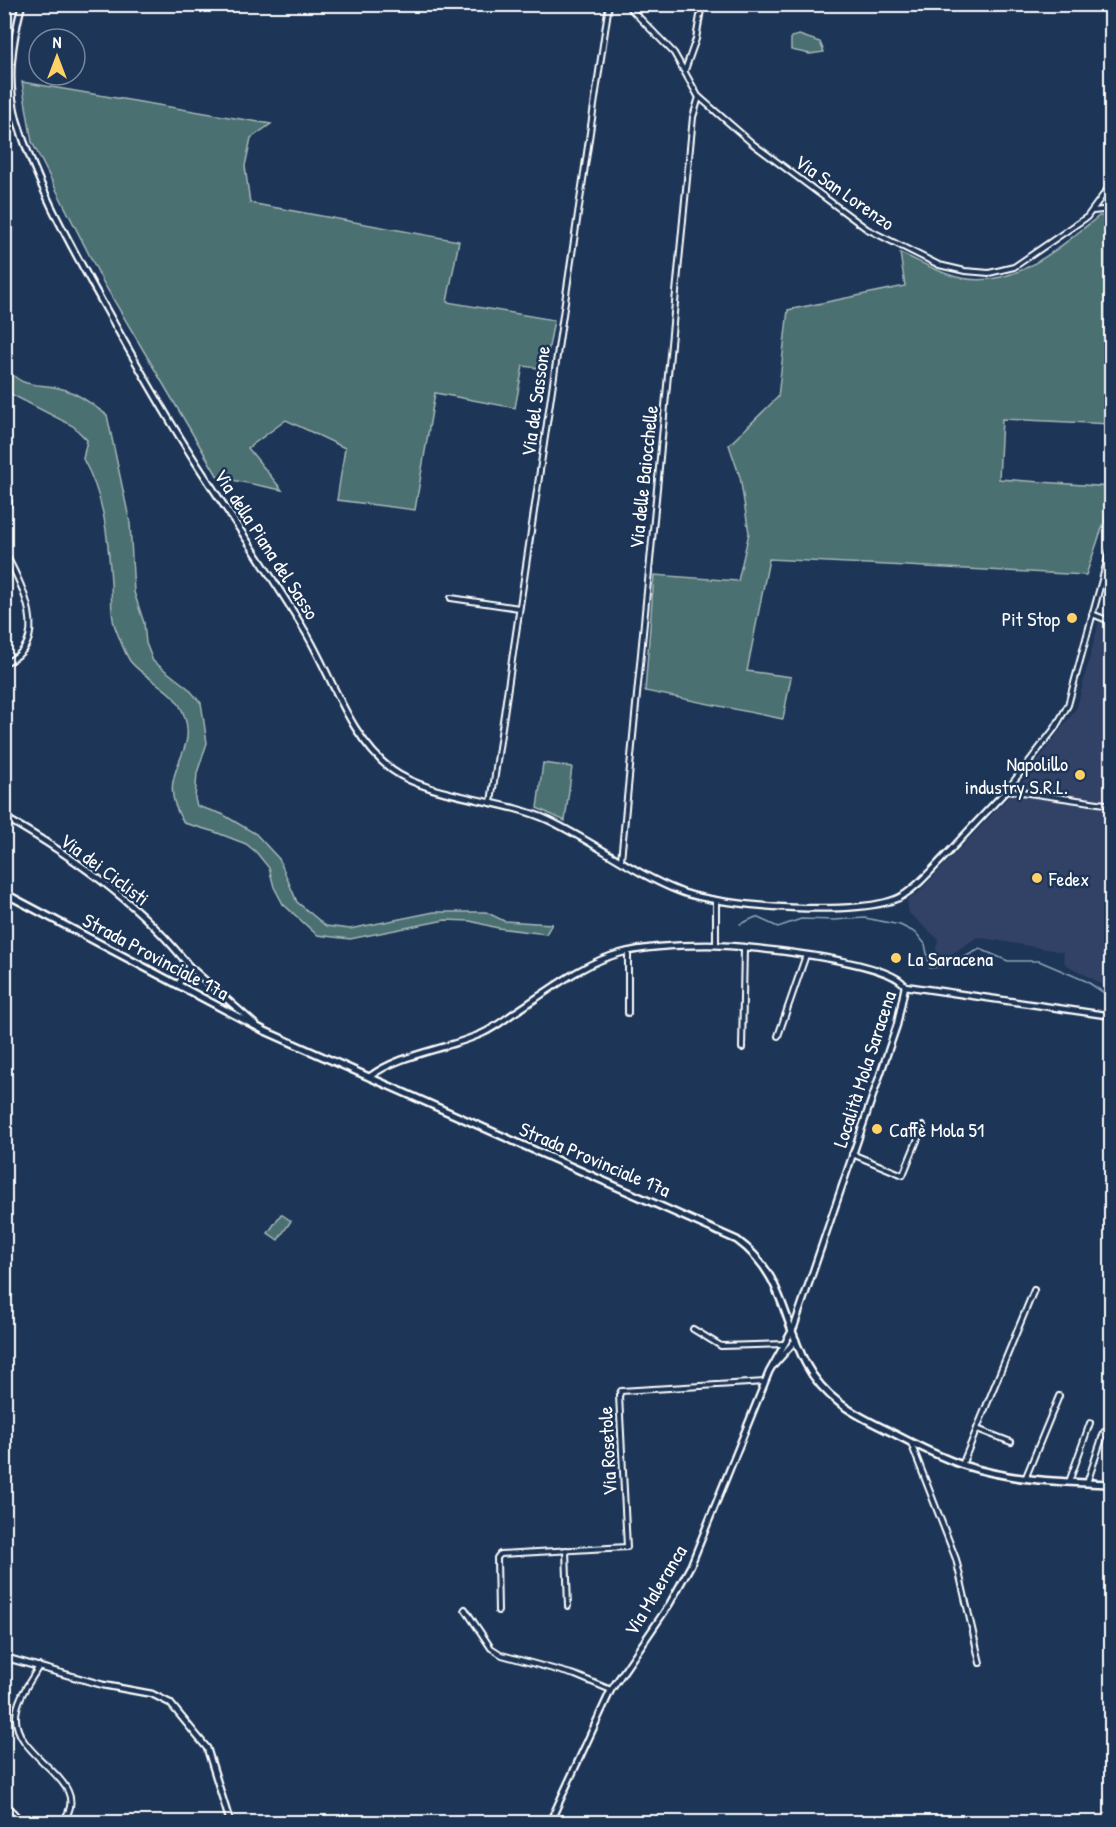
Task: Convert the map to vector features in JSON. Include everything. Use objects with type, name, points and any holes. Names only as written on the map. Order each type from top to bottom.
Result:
[{"type":"main road","name":"Strada Provinciale 17a","points":[[4,893],[258,1027],[727,1234],[755,1254],[767,1269],[780,1294],[792,1331],[811,1372],[830,1397],[851,1412],[962,1465],[1024,1479],[1112,1484]]},
{"type":"street","name":"Via della Piana del Sasso","points":[[22,4],[13,43],[11,85],[15,111],[26,147],[77,255],[174,427],[301,624],[344,706],[373,751],[392,770],[410,779],[550,821],[674,889],[716,902],[820,909],[888,903],[916,886],[1007,790]]},
{"type":"street","name":"Via del Sassone","points":[[491,802],[609,4]]},
{"type":"street","name":"Via San Lorenzo","points":[[626,4],[667,44],[685,70],[699,97],[777,163],[867,229],[922,258],[948,268],[989,273],[1009,269],[1037,253],[1093,212]]},
{"type":"street","points":[[685,70],[696,39],[702,4]]},
{"type":"street","name":"Via delle Baiocchelle","points":[[621,860],[693,117],[699,97]]},
{"type":"street","points":[[1093,212],[1112,183]]},
{"type":"street","points":[[1093,212],[1112,209]]},
{"type":"street","points":[[4,485],[9,498],[4,517]]},
{"type":"street","points":[[1111,804],[1007,790],[1065,713],[1112,543]]},
{"type":"street","points":[[4,551],[24,588],[30,619],[24,649],[17,657],[4,663]]},
{"type":"street","points":[[451,598],[519,608]]},
{"type":"street","points":[[1092,614],[1112,622]]},
{"type":"street","name":"Via dei Ciclisti","points":[[4,817],[125,899],[146,918],[189,966],[258,1027]]},
{"type":"street","points":[[716,902],[717,945]]},
{"type":"street","name":"Località Mola Saracena","points":[[369,1077],[392,1062],[485,1032],[586,968],[628,951],[717,945],[806,954],[900,979],[905,986],[897,1025],[792,1331],[772,1367]]},
{"type":"street","points":[[742,1048],[744,948]]},
{"type":"street","points":[[628,951],[628,1013]]},
{"type":"street","points":[[778,1036],[806,954]]},
{"type":"street","points":[[178,985],[189,966]]},
{"type":"street","points":[[905,986],[1112,1016]]},
{"type":"street","points":[[852,1154],[903,1175],[923,1126]]},
{"type":"street","points":[[962,1465],[1034,1290]]},
{"type":"street","points":[[693,1329],[722,1346],[784,1344]]},
{"type":"street","points":[[772,1367],[796,1340]]},
{"type":"street","name":"Via Maleranca","points":[[550,1822],[611,1690],[686,1576],[772,1367]]},
{"type":"street","name":"Via Rosetole","points":[[566,1550],[627,1547],[620,1392],[765,1382]]},
{"type":"street","points":[[1024,1479],[1059,1396]]},
{"type":"street","points":[[1069,1483],[1090,1423]]},
{"type":"street","points":[[977,1429],[1011,1442]]},
{"type":"street","points":[[1087,1484],[1104,1432]]},
{"type":"street","points":[[910,1442],[956,1559],[980,1663]]},
{"type":"street","points":[[498,1611],[499,1554],[566,1550],[568,1606]]},
{"type":"street","points":[[465,1609],[491,1648],[502,1655],[575,1675],[611,1690]]},
{"type":"street","points":[[4,1657],[39,1665],[103,1685],[156,1696],[170,1703],[207,1748],[230,1822]]},
{"type":"street","points":[[39,1665],[20,1701],[16,1720],[31,1749],[71,1794],[72,1808],[62,1822]]},
{"type":"street","points":[[4,1802],[22,1822]]},
{"type":"shaded area","points":[[1111,575],[1111,989],[1065,964],[1063,952],[977,937],[940,962],[935,954],[938,939],[909,913],[907,900],[917,894],[1021,784],[1077,707]]},
{"type":"green space","points":[[799,35],[820,42],[824,52],[810,54],[791,50],[791,37]]},
{"type":"green space","points":[[22,82],[27,83],[27,87],[52,87],[271,124],[251,138],[245,166],[250,203],[459,241],[447,302],[554,320],[545,369],[523,366],[515,408],[435,393],[415,510],[337,500],[345,448],[286,420],[248,448],[282,490],[218,477],[103,282],[32,142]]},
{"type":"green space","points":[[1099,216],[1108,216],[1112,268],[1111,424],[1002,419],[999,479],[1111,487],[1111,502],[1086,575],[769,559],[747,671],[791,677],[783,719],[645,691],[654,575],[738,581],[749,533],[740,477],[729,445],[778,397],[788,310],[905,286],[900,253],[947,274],[969,279],[990,279],[1010,275],[1047,256]]},
{"type":"green space","points":[[4,363],[18,379],[34,385],[51,386],[71,392],[107,415],[130,523],[134,592],[144,623],[146,643],[153,661],[188,688],[201,703],[207,743],[197,773],[195,799],[197,806],[222,814],[256,834],[279,859],[297,902],[326,926],[350,929],[434,912],[486,912],[504,921],[552,924],[546,934],[498,928],[470,921],[445,920],[350,939],[317,935],[283,904],[274,887],[269,868],[256,852],[246,844],[184,823],[175,805],[172,791],[174,777],[186,742],[187,730],[184,715],[180,706],[167,691],[130,661],[113,622],[107,534],[101,503],[83,459],[87,440],[73,426],[5,391]]},
{"type":"green space","points":[[543,763],[572,767],[565,821],[537,808]]},
{"type":"green space","points":[[281,1214],[291,1221],[278,1240],[268,1233]]},
{"type":"waterway","points":[[740,924],[756,917],[778,927],[801,919],[865,918],[900,925],[916,933],[925,944],[930,968],[947,966],[980,949],[1008,961],[1039,961],[1086,981],[1112,998]]},
{"type":"place","name":"Pit Stop","points":[[1072,618]]},
{"type":"place","name":"Napolillo industry S.R.L.","points":[[1080,775]]},
{"type":"place","name":"Fedex","points":[[1037,878]]},
{"type":"place","name":"La Saracena","points":[[896,958]]},
{"type":"place","name":"Caffè Mola 51","points":[[877,1129]]}]
